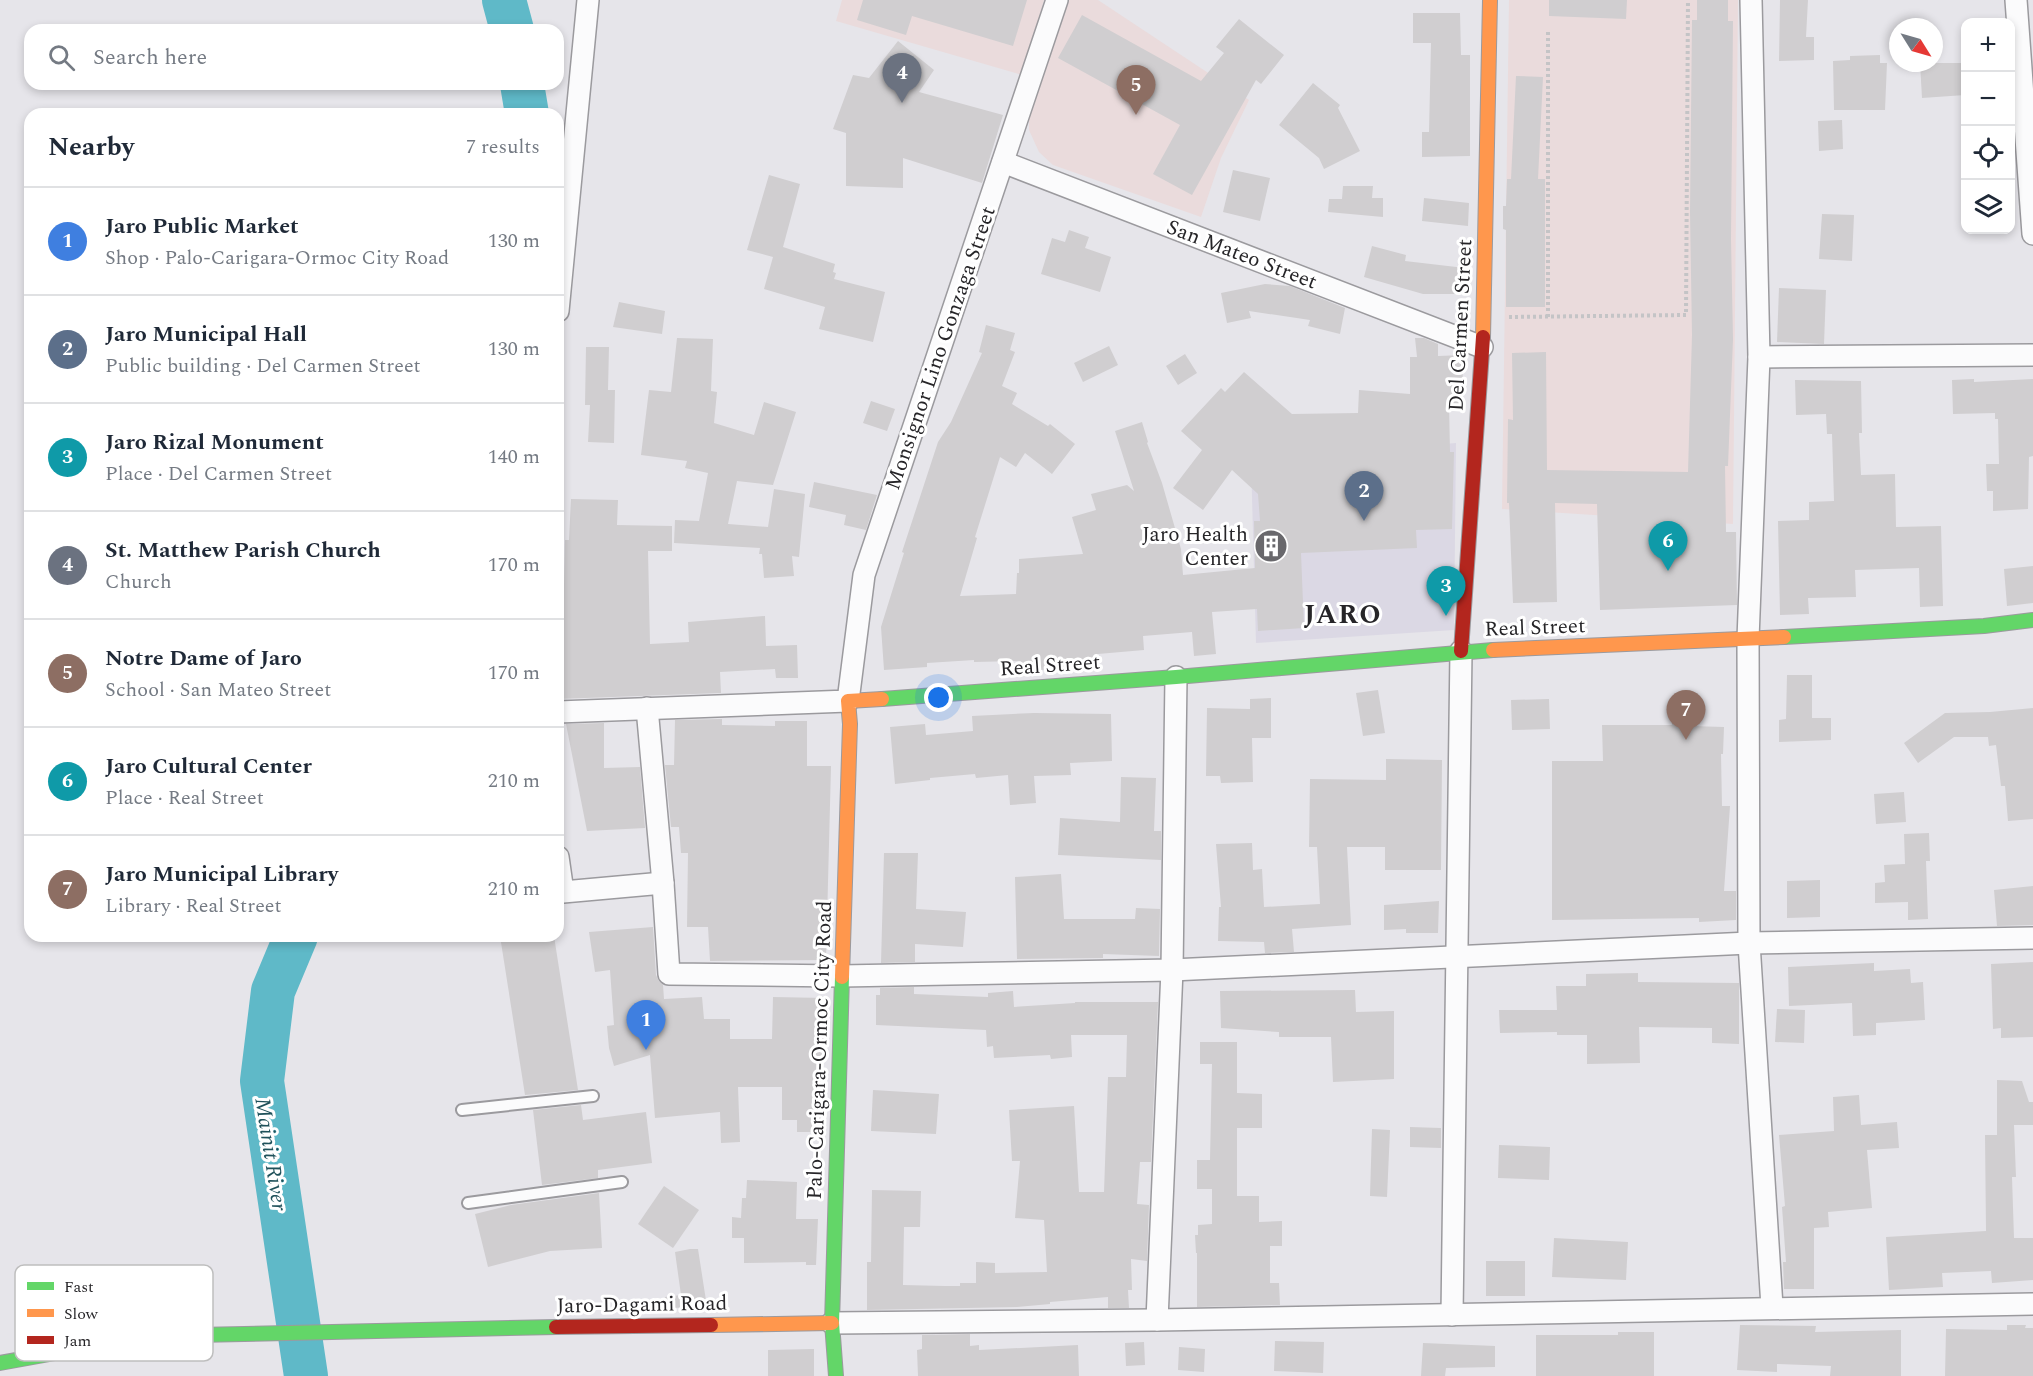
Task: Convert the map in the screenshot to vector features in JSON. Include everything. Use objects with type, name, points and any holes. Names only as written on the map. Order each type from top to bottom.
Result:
[{"type":"main road","name":"Del Carmen Street","points":[[1461,651],[1484,317],[1490,0]]},
{"type":"main road","name":"Real Street","points":[[848,701],[1176,677],[1461,651],[1748,639],[1984,626],[2033,620]]},
{"type":"main road","name":"Palo-Carigara-Ormoc City Road","points":[[836,1376],[832,1323],[850,724],[848,701]]},
{"type":"main road","name":"Jaro-Dagami Road","points":[[213,1334],[452,1328],[832,1323]]},
{"type":"main road","name":"Jaro-Dagami Road","points":[[0,1363],[15,1360]]},
{"type":"street","points":[[564,249],[588,0]]},
{"type":"street","name":"Monsignor Lino Gonzaga Street","points":[[848,701],[864,575],[1057,0]]},
{"type":"street","points":[[1751,0],[1759,357],[1748,639],[1749,943],[1772,1307]]},
{"type":"street","points":[[2016,0],[2033,234]]},
{"type":"street","name":"San Mateo Street","points":[[1003,162],[1482,347]]},
{"type":"street","points":[[1759,357],[2033,355]]},
{"type":"street","points":[[1452,1315],[1461,651]]},
{"type":"street","points":[[1157,1320],[1172,970],[1176,677]]},
{"type":"street","points":[[564,712],[848,701]]},
{"type":"street","points":[[647,708],[669,974],[841,976],[1172,970],[1749,943],[2033,938]]},
{"type":"street","points":[[564,892],[663,883]]},
{"type":"street","points":[[832,1323],[1157,1320],[2033,1304]]},
{"type":"lane","points":[[462,1110],[593,1096]]},
{"type":"lane","points":[[468,1203],[622,1182]]},
{"type":"path","points":[[1484,317],[1686,315],[1688,0]]},
{"type":"path","points":[[1548,29],[1548,317]]},
{"type":"shaded area","points":[[842,0],[1044,0],[1022,75],[836,21]]},
{"type":"shaded area","points":[[1067,0],[1098,0],[1249,100],[1221,158],[1201,217],[1053,165],[1039,152],[1029,130],[1029,99]]},
{"type":"shaded area","points":[[1509,0],[1738,0],[1733,524],[1502,509]]},
{"type":"shaded area","points":[[1456,443],[1454,630],[1256,643],[1251,460]]},
{"type":"building","points":[[863,0],[1027,0],[1013,46],[912,16],[906,35],[857,20]]},
{"type":"building","points":[[1549,0],[1627,0],[1626,19],[1549,16]]},
{"type":"building","points":[[1697,0],[1728,0],[1728,21],[1733,21],[1731,239],[1733,339],[1728,466],[1725,466],[1726,532],[1736,532],[1737,605],[1600,610],[1597,504],[1555,503],[1557,602],[1513,603],[1509,503],[1507,503],[1508,419],[1513,420],[1512,353],[1546,352],[1547,470],[1688,472],[1692,335],[1690,212],[1692,20],[1697,20]]},
{"type":"building","points":[[1780,0],[1808,0],[1806,37],[1814,37],[1814,60],[1779,61]]},
{"type":"building","points":[[1413,13],[1460,13],[1461,55],[1470,55],[1470,156],[1422,157],[1422,132],[1429,132],[1431,43],[1413,43]]},
{"type":"building","points":[[1082,15],[1201,81],[1224,53],[1216,47],[1239,19],[1284,55],[1261,84],[1256,80],[1192,195],[1153,174],[1180,125],[1058,58]]},
{"type":"building","points":[[898,41],[934,70],[919,92],[1003,115],[982,183],[903,158],[903,188],[846,186],[846,133],[833,129],[853,75],[869,78]]},
{"type":"building","points":[[1880,55],[1880,63],[1887,63],[1885,110],[1834,110],[1833,61],[1850,60],[1850,56]]},
{"type":"building","points":[[1943,63],[1961,63],[1961,95],[1922,98],[1921,72],[1943,72]]},
{"type":"building","points":[[1516,76],[1543,77],[1538,179],[1545,179],[1545,307],[1506,307],[1506,230],[1503,229],[1503,206],[1506,206],[1507,179],[1511,179]]},
{"type":"building","points":[[1313,83],[1340,105],[1338,108],[1360,151],[1324,169],[1319,158],[1279,125]]},
{"type":"building","points":[[1842,120],[1843,149],[1819,151],[1818,121]]},
{"type":"building","points":[[1233,170],[1270,178],[1260,221],[1223,212]]},
{"type":"building","points":[[769,175],[800,184],[783,247],[835,264],[834,279],[885,292],[873,342],[819,329],[825,307],[764,289],[773,257],[747,250]]},
{"type":"building","points":[[1343,186],[1373,186],[1372,198],[1383,198],[1383,217],[1328,212],[1329,199],[1342,199]]},
{"type":"building","points":[[1424,198],[1469,203],[1468,226],[1422,221]]},
{"type":"building","points":[[1822,214],[1854,215],[1852,261],[1819,259]]},
{"type":"building","points":[[1069,230],[1089,237],[1085,248],[1111,257],[1100,292],[1041,274],[1052,238],[1065,242]]},
{"type":"building","points":[[1372,246],[1406,255],[1405,261],[1465,268],[1462,294],[1423,294],[1364,277]]},
{"type":"building","points":[[1265,284],[1290,286],[1345,308],[1340,334],[1308,326],[1310,320],[1249,311],[1251,318],[1227,323],[1221,293]]},
{"type":"building","points":[[1779,288],[1826,290],[1824,344],[1777,342]]},
{"type":"building","points":[[619,302],[665,311],[662,334],[613,327]]},
{"type":"building","points":[[986,325],[1015,333],[1010,350],[1015,352],[1002,386],[1017,393],[1012,404],[1048,426],[1050,424],[1075,444],[1052,474],[1025,453],[1016,467],[1000,457],[975,537],[977,538],[960,596],[1016,594],[1019,559],[1083,554],[1072,517],[1096,510],[1091,494],[1127,485],[1134,491],[1115,431],[1142,422],[1181,549],[1183,575],[1255,568],[1254,521],[1260,521],[1258,494],[1232,470],[1203,510],[1173,488],[1202,450],[1181,431],[1221,388],[1225,392],[1244,372],[1292,414],[1358,413],[1359,390],[1410,394],[1410,357],[1417,357],[1415,338],[1424,338],[1438,344],[1438,356],[1464,355],[1461,404],[1449,404],[1450,452],[1454,452],[1452,529],[1416,530],[1417,548],[1301,553],[1304,628],[1258,631],[1257,609],[1212,612],[1216,654],[1194,656],[1192,632],[1143,636],[1144,650],[1098,654],[1098,665],[1041,670],[1021,669],[1021,661],[974,662],[974,660],[927,663],[927,667],[884,670],[881,627],[904,553],[902,552],[938,442],[951,422],[982,353],[979,352]]},
{"type":"building","points":[[677,338],[713,339],[711,391],[717,392],[714,423],[754,435],[764,402],[796,412],[773,485],[737,481],[728,524],[768,527],[774,489],[805,494],[799,557],[792,556],[794,576],[764,578],[760,548],[674,543],[675,520],[699,521],[708,473],[685,468],[687,461],[641,455],[649,390],[671,392]]},
{"type":"building","points":[[1109,346],[1118,365],[1083,382],[1074,363]]},
{"type":"building","points":[[586,347],[609,347],[608,390],[615,390],[614,443],[588,442],[590,405],[585,405]]},
{"type":"building","points":[[1185,354],[1197,373],[1178,385],[1166,366]]},
{"type":"building","points":[[1974,379],[1974,382],[2033,379],[2033,456],[2029,457],[2028,509],[1993,511],[1993,491],[1987,491],[1986,464],[1999,464],[1998,419],[1995,419],[1995,413],[1953,414],[1952,380]]},
{"type":"building","points":[[1795,380],[1861,381],[1862,433],[1859,433],[1861,475],[1895,474],[1896,527],[1941,526],[1943,606],[1920,607],[1919,568],[1855,570],[1856,597],[1808,598],[1809,614],[1780,615],[1778,521],[1809,520],[1809,502],[1834,501],[1832,434],[1827,434],[1826,414],[1796,415]]},
{"type":"building","points":[[871,401],[895,409],[887,431],[863,423]]},
{"type":"building","points":[[814,482],[877,495],[866,530],[844,525],[846,515],[809,507]]},
{"type":"building","points":[[571,499],[618,500],[617,525],[672,526],[672,551],[648,551],[650,644],[689,642],[688,622],[765,616],[766,646],[797,645],[798,678],[776,678],[775,669],[720,672],[721,693],[564,699],[565,540],[569,540]]},
{"type":"building","points":[[2033,566],[2033,603],[2007,606],[2004,569]]},
{"type":"building","points":[[1787,675],[1812,675],[1812,718],[1831,718],[1831,740],[1779,742],[1779,720],[1786,719]]},
{"type":"building","points":[[1378,690],[1385,733],[1363,736],[1356,693]]},
{"type":"building","points":[[1271,698],[1271,738],[1252,738],[1253,782],[1221,783],[1220,776],[1206,776],[1207,708],[1250,709],[1250,699]]},
{"type":"building","points":[[1549,699],[1550,729],[1512,730],[1511,700]]},
{"type":"building","points":[[2033,708],[2033,819],[2008,821],[2005,786],[2001,786],[1996,745],[1989,746],[1988,737],[1954,737],[1918,763],[1904,743],[1945,713]]},
{"type":"building","points":[[1672,711],[1691,711],[1691,726],[1724,727],[1723,754],[1721,754],[1722,806],[1730,806],[1724,891],[1736,891],[1736,920],[1699,922],[1699,918],[1552,920],[1552,761],[1603,761],[1602,725],[1672,725]]},
{"type":"building","points":[[1034,713],[1111,714],[1112,761],[1070,763],[1071,775],[1034,776],[1036,803],[1010,805],[1008,775],[976,778],[975,774],[895,784],[890,727],[925,724],[926,735],[973,731],[972,716]]},
{"type":"building","points":[[722,719],[722,725],[775,726],[775,721],[807,721],[807,766],[831,766],[826,960],[710,961],[708,927],[687,927],[688,853],[681,853],[679,827],[671,827],[665,765],[674,765],[675,720]]},
{"type":"building","points":[[604,723],[604,768],[640,767],[645,828],[587,831],[566,724]]},
{"type":"building","points":[[1386,759],[1442,760],[1441,870],[1385,870],[1385,847],[1347,847],[1351,925],[1292,929],[1294,952],[1265,953],[1264,942],[1218,941],[1219,907],[1221,907],[1216,844],[1252,843],[1253,870],[1262,869],[1264,907],[1320,904],[1317,847],[1309,847],[1310,779],[1386,780]]},
{"type":"building","points":[[1121,777],[1156,778],[1154,831],[1161,831],[1161,860],[1058,855],[1060,818],[1120,822]]},
{"type":"building","points":[[1904,792],[1906,822],[1876,824],[1874,794]]},
{"type":"building","points":[[1929,833],[1930,861],[1926,861],[1928,919],[1908,920],[1908,902],[1875,903],[1875,883],[1885,882],[1884,865],[1905,864],[1904,834]]},
{"type":"building","points":[[884,853],[918,853],[916,909],[966,912],[963,947],[915,944],[915,962],[881,963]]},
{"type":"building","points":[[1061,874],[1064,919],[1135,919],[1136,908],[1160,909],[1159,956],[1103,954],[1103,958],[1017,959],[1015,877]]},
{"type":"building","points":[[1820,880],[1820,917],[1787,918],[1787,881]]},
{"type":"building","points":[[2033,886],[2033,925],[1997,926],[1994,890]]},
{"type":"building","points":[[1439,901],[1438,933],[1406,933],[1406,929],[1384,930],[1384,905]]},
{"type":"building","points":[[653,927],[656,975],[663,985],[664,999],[702,997],[704,1019],[730,1019],[730,1039],[772,1039],[773,997],[825,998],[820,1132],[797,1132],[797,1120],[782,1120],[782,1087],[738,1087],[740,1142],[721,1143],[720,1112],[655,1118],[650,1055],[614,1066],[609,1048],[607,1026],[614,1025],[610,970],[595,972],[589,932]]},
{"type":"building","points":[[501,942],[555,942],[578,1090],[525,1095]]},
{"type":"building","points":[[2033,962],[2033,1037],[2001,1038],[2001,1028],[1993,1029],[1991,964]]},
{"type":"building","points":[[1874,963],[1874,971],[1910,969],[1911,983],[1923,982],[1925,1020],[1876,1023],[1876,1035],[1853,1036],[1852,1003],[1789,1006],[1788,967]]},
{"type":"building","points":[[1638,973],[1638,982],[1739,983],[1739,1044],[1712,1043],[1712,1028],[1639,1027],[1640,1063],[1587,1064],[1587,1035],[1557,1035],[1557,1032],[1500,1033],[1499,1010],[1557,1010],[1556,986],[1586,986],[1586,974]]},
{"type":"building","points":[[914,987],[914,994],[988,997],[988,993],[1013,991],[1014,1007],[1075,1002],[1158,1002],[1151,1162],[1140,1162],[1137,1204],[1149,1205],[1147,1261],[1131,1259],[1132,1290],[1128,1290],[1129,1308],[1108,1308],[1108,1297],[1017,1307],[867,1310],[867,1262],[871,1262],[872,1190],[921,1191],[920,1227],[904,1227],[903,1285],[960,1286],[960,1283],[976,1283],[976,1262],[995,1263],[995,1273],[1047,1272],[1044,1220],[1015,1218],[1020,1161],[1012,1161],[1009,1110],[1074,1106],[1079,1192],[1104,1192],[1108,1077],[1126,1077],[1127,1035],[1071,1035],[1072,1057],[1051,1059],[1050,1055],[994,1058],[993,1046],[987,1047],[986,1030],[876,1025],[876,995],[880,995],[880,988]]},
{"type":"building","points":[[1355,990],[1356,1012],[1394,1011],[1394,1079],[1333,1082],[1331,1037],[1279,1037],[1279,1032],[1221,1028],[1220,991]]},
{"type":"building","points":[[1777,1009],[1805,1010],[1804,1043],[1775,1042]]},
{"type":"building","points":[[1200,1042],[1237,1042],[1237,1093],[1262,1094],[1262,1128],[1237,1128],[1237,1196],[1259,1196],[1259,1222],[1282,1221],[1282,1246],[1270,1246],[1270,1283],[1279,1283],[1280,1305],[1197,1307],[1195,1235],[1198,1235],[1198,1225],[1212,1224],[1212,1189],[1197,1189],[1197,1160],[1210,1160],[1212,1064],[1200,1064]]},
{"type":"building","points":[[1997,1080],[2022,1081],[2029,1102],[2033,1102],[2033,1125],[2014,1125],[2016,1177],[2012,1177],[2014,1238],[2033,1238],[2033,1280],[1992,1283],[1991,1271],[1942,1273],[1943,1287],[1889,1290],[1886,1237],[1986,1231],[1985,1135],[1997,1135]]},
{"type":"building","points":[[873,1090],[939,1094],[936,1134],[871,1131]]},
{"type":"building","points":[[1859,1095],[1861,1125],[1897,1122],[1899,1148],[1867,1150],[1872,1208],[1828,1212],[1829,1227],[1814,1228],[1814,1289],[1784,1289],[1783,1262],[1786,1262],[1782,1207],[1785,1206],[1779,1135],[1834,1131],[1833,1097]]},
{"type":"building","points":[[581,1105],[583,1120],[646,1112],[652,1163],[598,1170],[598,1178],[542,1185],[533,1110]]},
{"type":"building","points":[[1410,1127],[1441,1128],[1441,1148],[1410,1147]]},
{"type":"building","points":[[1372,1129],[1390,1130],[1387,1197],[1370,1196]]},
{"type":"building","points":[[1499,1145],[1550,1147],[1549,1180],[1498,1178]]},
{"type":"building","points":[[747,1180],[797,1182],[796,1219],[818,1219],[816,1265],[806,1265],[806,1262],[744,1263],[744,1238],[732,1238],[732,1217],[741,1218],[742,1198],[746,1198]]},
{"type":"building","points":[[664,1186],[699,1210],[673,1248],[638,1224]]},
{"type":"building","points":[[599,1193],[602,1248],[550,1251],[488,1267],[475,1214],[511,1205]]},
{"type":"building","points":[[1554,1238],[1628,1242],[1626,1280],[1552,1277]]},
{"type":"building","points":[[698,1249],[707,1307],[666,1308],[665,1297],[681,1295],[675,1252]]},
{"type":"building","points":[[1486,1261],[1525,1261],[1525,1296],[1486,1296]]},
{"type":"building","points":[[1740,1325],[1816,1326],[1815,1332],[1901,1330],[1901,1376],[1830,1376],[1831,1366],[1777,1364],[1777,1372],[1737,1370]]},
{"type":"building","points":[[2007,1325],[2026,1325],[2025,1328],[2033,1328],[2033,1376],[1945,1376],[1946,1329],[2007,1330]]},
{"type":"building","points":[[1618,1332],[1654,1332],[1654,1376],[1536,1376],[1536,1335],[1618,1335]]},
{"type":"building","points":[[970,1334],[970,1346],[979,1345],[979,1350],[1078,1345],[1079,1376],[918,1376],[917,1350],[922,1349],[922,1335]]},
{"type":"building","points":[[1275,1341],[1324,1342],[1323,1373],[1274,1371]]},
{"type":"building","points":[[1144,1342],[1145,1365],[1126,1366],[1125,1343]]},
{"type":"building","points":[[1423,1343],[1495,1346],[1495,1367],[1446,1368],[1445,1376],[1421,1376]]},
{"type":"building","points":[[1179,1347],[1205,1349],[1204,1372],[1178,1370]]},
{"type":"building","points":[[814,1349],[814,1376],[768,1376],[768,1350]]},
{"type":"waterway","name":"Mainit River","points":[[504,0],[510,24]]},
{"type":"waterway","name":"Mainit River","points":[[523,90],[526,108]]},
{"type":"waterway","name":"Mainit River","points":[[293,942],[273,991],[262,1081],[306,1376]]},
{"type":"traffic: fast","points":[[1784,637],[1984,626],[2033,620]]},
{"type":"traffic: fast","points":[[882,699],[1493,650]]},
{"type":"traffic: fast","points":[[836,1376],[832,1323],[842,977]]},
{"type":"traffic: fast","points":[[213,1335],[556,1327]]},
{"type":"traffic: fast","points":[[0,1363],[15,1360]]},
{"type":"traffic: slow","points":[[1483,337],[1490,0]]},
{"type":"traffic: slow","points":[[1493,650],[1784,637]]},
{"type":"traffic: slow","points":[[842,977],[850,724],[848,701],[882,699]]},
{"type":"traffic: slow","points":[[711,1325],[832,1323]]},
{"type":"traffic: jam","points":[[1461,651],[1483,337]]},
{"type":"traffic: jam","points":[[556,1327],[711,1325]]},
{"type":"place","name":"St. Matthew Parish Church","points":[[902,103]]},
{"type":"place","name":"Notre Dame of Jaro","points":[[1136,115]]},
{"type":"place","name":"Jaro Municipal Hall","points":[[1364,521]]},
{"type":"place","name":"Jaro Health Center","points":[[1271,546]]},
{"type":"place","name":"Jaro Cultural Center","points":[[1668,571]]},
{"type":"place","name":"Jaro Rizal Monument","points":[[1446,616]]},
{"type":"place","name":"Jaro Municipal Library","points":[[1686,740]]},
{"type":"place","name":"Jaro Public Market","points":[[646,1050]]},
{"type":"district","name":"JARO","points":[[1343,614]]}]
